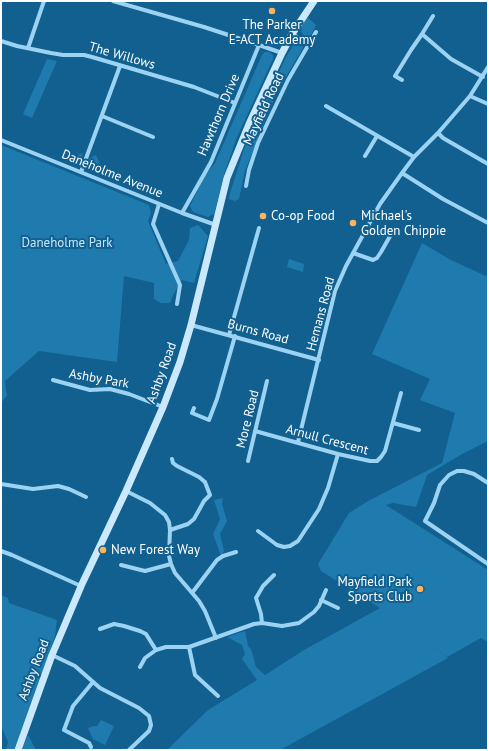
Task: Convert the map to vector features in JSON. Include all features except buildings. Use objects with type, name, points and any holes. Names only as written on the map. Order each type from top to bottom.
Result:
[{"type":"street","points":[[28,48],[44,1]]},
{"type":"street","points":[[112,1],[204,27],[282,53]]},
{"type":"street","name":"Ashby Road","points":[[18,750],[52,656],[81,586],[126,491],[163,407],[180,362],[191,325],[227,178],[249,124],[282,53],[292,34],[314,1]]},
{"type":"street","points":[[402,80],[395,76],[433,16]]},
{"type":"street","name":"Mayfield Road","points":[[246,186],[249,170],[258,143],[288,80],[316,32]]},
{"type":"street","points":[[292,34],[309,44]]},
{"type":"street","points":[[422,34],[451,59],[483,77]]},
{"type":"street","name":"The Willows","points":[[1,41],[63,55],[84,55],[194,87],[235,103]]},
{"type":"street","name":"Hawthorn Drive","points":[[182,213],[211,162],[259,45]]},
{"type":"street","points":[[81,172],[120,66]]},
{"type":"street","name":"Hemans Road","points":[[298,442],[338,282],[380,204],[414,157],[438,133],[470,96],[488,67]]},
{"type":"street","points":[[470,96],[488,104]]},
{"type":"street","points":[[326,106],[414,157]]},
{"type":"street","points":[[102,116],[153,137]]},
{"type":"street","points":[[438,133],[453,144],[488,164]]},
{"type":"street","points":[[365,156],[377,136]]},
{"type":"street","name":"Daneholme Avenue","points":[[1,140],[159,204],[216,225]]},
{"type":"street","points":[[402,173],[443,199],[488,223]]},
{"type":"street","points":[[159,204],[153,224],[180,285],[177,304]]},
{"type":"street","points":[[229,335],[259,228]]},
{"type":"street","points":[[353,253],[373,260],[377,258],[393,231]]},
{"type":"street","name":"Burns Road","points":[[191,325],[319,360]]},
{"type":"street","points":[[194,408],[192,413],[209,420],[217,399],[235,336]]},
{"type":"street","name":"Ashby Park","points":[[53,380],[90,390],[110,389],[129,394],[163,407]]},
{"type":"street","name":"More Road","points":[[248,461],[268,381]]},
{"type":"street","name":"Arnull Crescent","points":[[255,431],[338,454],[370,461],[377,461],[385,451],[401,393]]},
{"type":"street","points":[[393,423],[419,430]]},
{"type":"street","points":[[258,531],[277,545],[284,547],[290,546],[298,541],[318,509],[328,488],[338,454]]},
{"type":"street","points":[[170,530],[188,524],[194,519],[204,501],[210,495],[205,482],[199,476],[177,466],[173,463],[172,459]]},
{"type":"street","points":[[488,483],[474,474],[464,471],[457,471],[449,475],[440,485],[434,503],[425,521],[488,564]]},
{"type":"street","points":[[1,484],[33,489],[58,486],[86,496]]},
{"type":"street","points":[[126,491],[156,506],[165,515],[169,522],[170,530],[171,564],[175,573],[199,601],[205,611],[216,638]]},
{"type":"street","points":[[1,551],[81,586]]},
{"type":"street","points":[[192,593],[217,560],[223,556],[236,552]]},
{"type":"street","points":[[121,565],[145,571],[171,564]]},
{"type":"street","points":[[262,623],[256,598],[263,586],[274,575]]},
{"type":"street","points":[[140,667],[145,658],[156,650],[166,647],[189,647],[216,638],[244,626],[262,623],[282,626],[299,623],[314,612],[326,590]]},
{"type":"street","points":[[321,600],[338,608]]},
{"type":"street","points":[[100,629],[114,624],[140,631],[146,634],[156,650]]},
{"type":"street","points":[[189,647],[195,674],[218,696]]},
{"type":"street","points":[[52,656],[74,666],[92,682],[110,694],[140,708],[149,716],[151,725],[149,732],[129,750]]},
{"type":"street","points":[[91,747],[89,743],[64,730],[73,706],[92,682]]},
{"type":"green space","points":[[307,17],[316,25],[308,38],[304,36],[301,31],[302,25]]},
{"type":"green space","points":[[298,43],[302,45],[303,48],[280,87],[268,113],[245,171],[239,199],[235,201],[229,199],[247,140],[285,59],[293,45]]},
{"type":"green space","points":[[265,52],[269,52],[273,55],[273,59],[237,137],[224,174],[214,214],[208,217],[193,212],[190,206],[204,177],[215,163],[262,55]]},
{"type":"green space","points":[[47,59],[57,61],[32,118],[23,114]]},
{"type":"green space","name":"Daneholme Park","points":[[1,145],[149,205],[151,213],[148,221],[166,264],[178,261],[189,240],[190,228],[198,225],[208,236],[194,283],[182,280],[170,303],[161,303],[154,299],[154,283],[124,276],[117,362],[39,351],[5,381],[7,395],[1,403]]},
{"type":"green space","points":[[83,153],[80,162],[76,164],[64,160]]},
{"type":"green space","points":[[96,155],[105,176],[91,171],[86,165],[88,159]]},
{"type":"green space","points":[[422,243],[451,260],[488,277],[488,441],[462,454],[427,475],[416,507],[393,503],[386,505],[488,570],[488,642],[481,638],[447,657],[421,638],[448,658],[280,750],[167,750],[208,710],[257,680],[242,659],[245,654],[242,645],[227,637],[245,631],[248,646],[251,649],[256,667],[265,675],[304,650],[380,608],[321,571],[318,564],[349,513],[368,501],[442,463],[455,413],[420,400],[430,379],[372,354]]},
{"type":"green space","points":[[289,259],[304,264],[303,272],[287,267]]},
{"type":"green space","points":[[223,498],[222,504],[227,521],[220,534],[224,551],[221,556],[213,534],[220,519],[214,500]]},
{"type":"green space","points":[[1,595],[8,598],[9,603],[57,620],[55,636],[14,750],[6,750],[8,742],[1,726]]},
{"type":"green space","points":[[101,720],[114,726],[105,745],[93,739],[88,728],[97,726]]},
{"type":"green space","points":[[28,735],[36,750],[22,750]]},
{"type":"place","name":"The Parker E-ACT Academy","points":[[272,11]]},
{"type":"place","name":"Co-op Food","points":[[263,216]]},
{"type":"place","name":"Michael's Golden Chippie","points":[[353,223]]},
{"type":"place","name":"New Forest Way","points":[[103,550]]},
{"type":"place","name":"Mayfield Park Sports Club","points":[[420,589]]}]
